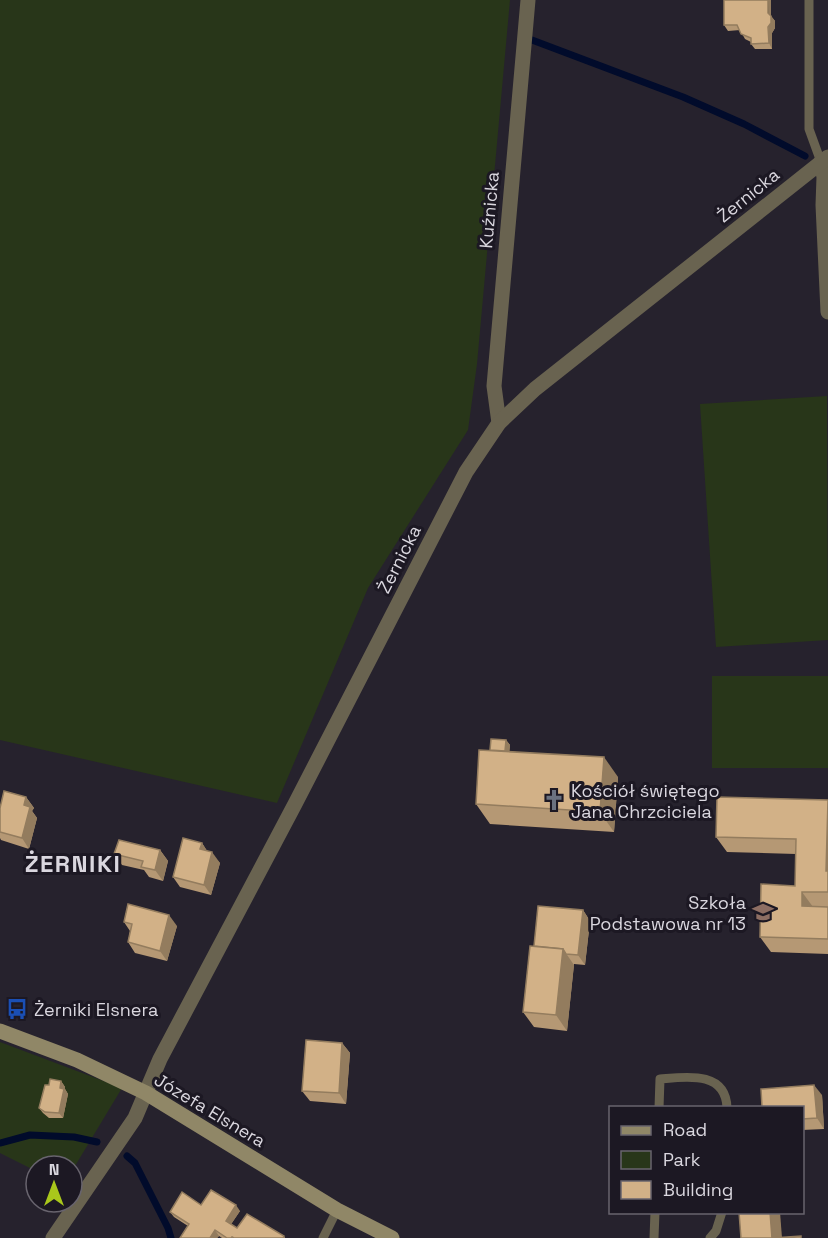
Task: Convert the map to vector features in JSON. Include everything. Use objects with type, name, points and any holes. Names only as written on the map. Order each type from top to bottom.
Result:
[{"type":"street","name":"Kuźnicka","points":[[499,423],[494,386],[528,0]]},
{"type":"street","name":"Żernicka","points":[[53,1238],[135,1118],[160,1059],[295,804],[466,472],[499,423],[535,389],[824,159]]},
{"type":"street","points":[[824,159],[823,205],[828,312]]},
{"type":"street","name":"Józefa Elsnera","points":[[0,1031],[77,1060],[146,1093],[337,1210],[392,1238]]},
{"type":"lane","points":[[809,0],[809,129],[824,159]]},
{"type":"lane","points":[[659,1106],[660,1078],[689,1077],[706,1078],[719,1087],[727,1106]]},
{"type":"lane","points":[[323,1238],[337,1210]]},
{"type":"lane","points":[[654,1238],[655,1214]]},
{"type":"lane","points":[[711,1238],[716,1232],[721,1214]]},
{"type":"green space","points":[[0,0],[510,0],[477,364],[468,430],[368,588],[277,803],[0,740]]},
{"type":"green space","points":[[827,396],[828,640],[716,647],[700,404]]},
{"type":"green space","points":[[712,676],[828,676],[828,768],[712,768]]},
{"type":"green space","points":[[0,1042],[122,1088],[82,1154],[24,1154],[24,1165],[0,1153]]},
{"type":"building","points":[[724,0],[768,0],[768,13],[771,16],[771,23],[768,27],[769,43],[751,44],[751,38],[741,34],[737,25],[724,25]]},
{"type":"building","points":[[491,739],[506,740],[505,751],[490,750]]},
{"type":"building","points":[[479,750],[604,757],[600,812],[476,804]]},
{"type":"building","points":[[4,791],[26,797],[24,805],[30,807],[22,838],[0,832],[0,808]]},
{"type":"building","points":[[717,797],[828,800],[826,871],[828,871],[828,892],[802,892],[802,906],[828,907],[828,939],[760,937],[761,884],[795,886],[796,839],[716,837]]},
{"type":"building","points":[[183,838],[202,843],[200,849],[212,852],[204,885],[173,877]]},
{"type":"building","points":[[119,840],[160,850],[155,870],[141,867],[143,861],[114,854]]},
{"type":"building","points":[[128,904],[169,915],[160,951],[128,942],[132,924],[124,922]]},
{"type":"building","points":[[538,906],[583,910],[578,955],[566,954],[563,949],[534,946]]},
{"type":"building","points":[[530,946],[563,949],[556,1015],[523,1012]]},
{"type":"building","points":[[306,1040],[342,1043],[339,1093],[302,1091]]},
{"type":"building","points":[[50,1079],[61,1081],[60,1088],[64,1089],[59,1113],[45,1112],[39,1108],[45,1085],[49,1085]]},
{"type":"building","points":[[814,1085],[817,1118],[804,1119],[804,1106],[762,1106],[761,1089]]},
{"type":"building","points":[[211,1190],[236,1205],[226,1221],[237,1228],[247,1214],[284,1236],[283,1238],[227,1238],[215,1230],[210,1238],[180,1238],[189,1224],[170,1212],[182,1192],[201,1205]]},
{"type":"building","points":[[739,1214],[770,1214],[772,1238],[741,1238]]},
{"type":"building","points":[[801,1236],[801,1238],[772,1238]]},
{"type":"waterway","points":[[532,40],[683,97],[744,124],[805,156]]},
{"type":"waterway","points":[[0,1143],[30,1135],[74,1137],[97,1142]]},
{"type":"waterway","points":[[127,1156],[135,1163],[171,1238]]},
{"type":"place","name":"Kościół świętego Jana Chrzciciela","points":[[554,800]]},
{"type":"place","name":"Szkoła Podstawowa nr 13","points":[[763,912]]},
{"type":"place","name":"Żerniki Elsnera","points":[[17,1009]]},
{"type":"district","name":"ŻERNIKI","points":[[73,863]]}]
